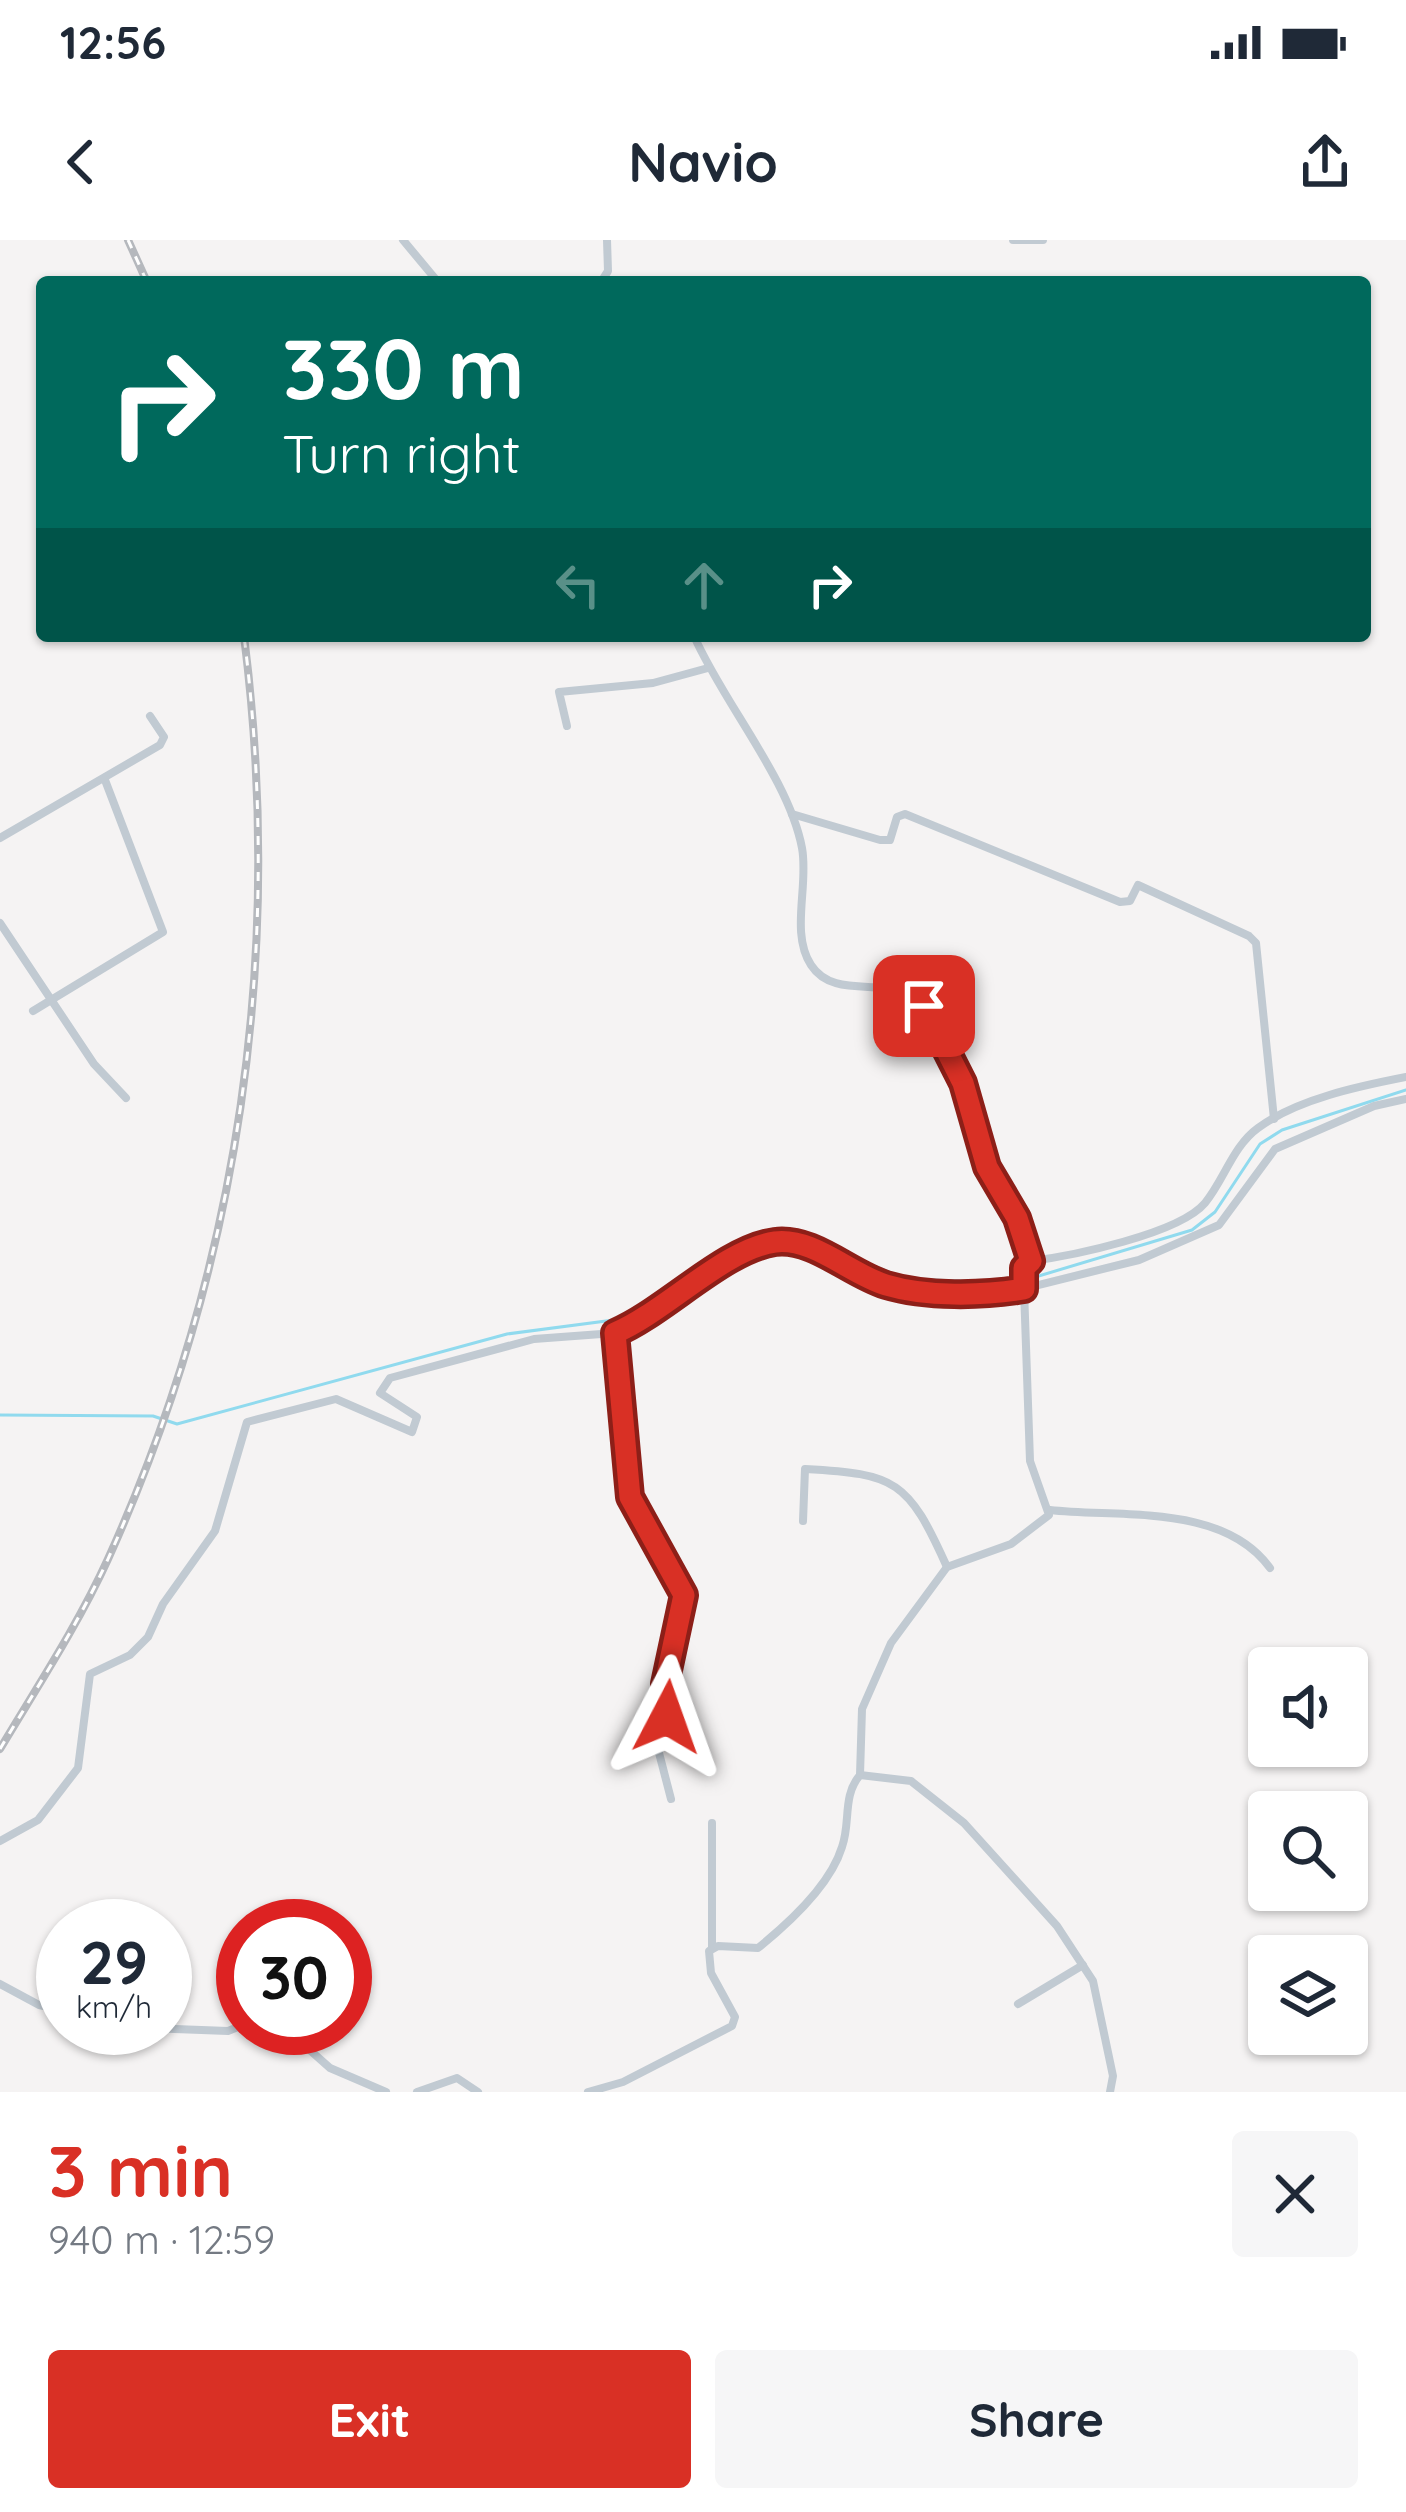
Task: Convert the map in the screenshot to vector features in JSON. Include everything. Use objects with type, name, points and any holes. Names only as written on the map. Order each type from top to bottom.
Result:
[{"type":"street","points":[[404,240],[433,276]]},
{"type":"street","points":[[605,276],[607,240]]},
{"type":"street","points":[[1013,240],[1021,244],[1043,240]]},
{"type":"street","points":[[697,642],[792,814],[805,873],[802,939],[807,959],[836,984],[899,991],[924,1006],[963,1083],[987,1167],[1017,1218],[1028,1265],[1024,1287],[1030,1462],[1050,1510]]},
{"type":"street","points":[[567,726],[559,692],[652,683],[708,668]]},
{"type":"street","points":[[0,838],[160,745],[164,737],[150,716]]},
{"type":"street","points":[[33,1011],[163,932],[105,781]]},
{"type":"street","points":[[792,814],[880,840],[893,836],[902,814],[1120,902],[1130,901],[1138,885],[1249,936],[1256,943],[1274,1119]]},
{"type":"street","points":[[0,923],[94,1064],[126,1098]]},
{"type":"street","points":[[1028,1265],[1107,1244],[1200,1209],[1243,1144],[1274,1119],[1406,1076]]},
{"type":"street","points":[[0,1841],[38,1820],[78,1768],[90,1674],[130,1655],[148,1637],[163,1604],[215,1531],[247,1422],[336,1399],[412,1432],[417,1417],[380,1393],[389,1378],[534,1339],[615,1333],[646,1320],[746,1252],[776,1242],[802,1245],[902,1289],[1024,1287],[1180,1246],[1219,1226],[1275,1149],[1374,1106],[1406,1099]]},
{"type":"street","points":[[615,1333],[630,1497],[684,1595],[665,1684],[667,1721],[658,1749],[671,1799]]},
{"type":"street","points":[[803,1521],[805,1469],[885,1476],[908,1499],[947,1567]]},
{"type":"street","points":[[712,1947],[758,1948],[834,1871],[845,1840],[851,1786],[860,1775],[862,1708],[891,1643],[947,1567],[1011,1544],[1050,1510],[1154,1517],[1206,1527],[1256,1553],[1270,1568]]},
{"type":"street","points":[[860,1775],[911,1781],[964,1823],[1057,1925],[1093,1981],[1111,2061],[1110,2092]]},
{"type":"street","points":[[588,2092],[623,2082],[733,2026],[734,2012],[712,1972],[708,1954],[712,1947],[712,1823]]},
{"type":"street","points":[[1018,2004],[1082,1965]]},
{"type":"street","points":[[0,1984],[36,2004]]},
{"type":"street","points":[[315,2055],[330,2068],[386,2092]]},
{"type":"street","points":[[417,2092],[457,2078],[478,2092]]},
{"type":"waterway","points":[[0,1415],[153,1416],[177,1424],[507,1334],[629,1318],[740,1244],[785,1230],[906,1279],[985,1282],[1032,1278],[1192,1230],[1215,1212],[1260,1144],[1282,1130],[1406,1090]]},
{"type":"railway","points":[[128,240],[144,276]]},
{"type":"railway","points":[[0,1749],[108,1559],[153,1449],[191,1336],[220,1222],[240,1107],[253,990],[258,873],[255,755],[245,642]]},
{"type":"route","points":[[667,1717],[665,1684],[684,1595],[674,1568],[630,1497],[615,1333],[646,1320],[746,1252],[776,1242],[802,1245],[858,1274],[902,1289],[1024,1289],[1024,1268],[1031,1261],[1017,1218],[987,1167],[973,1107],[924,1006]]}]
